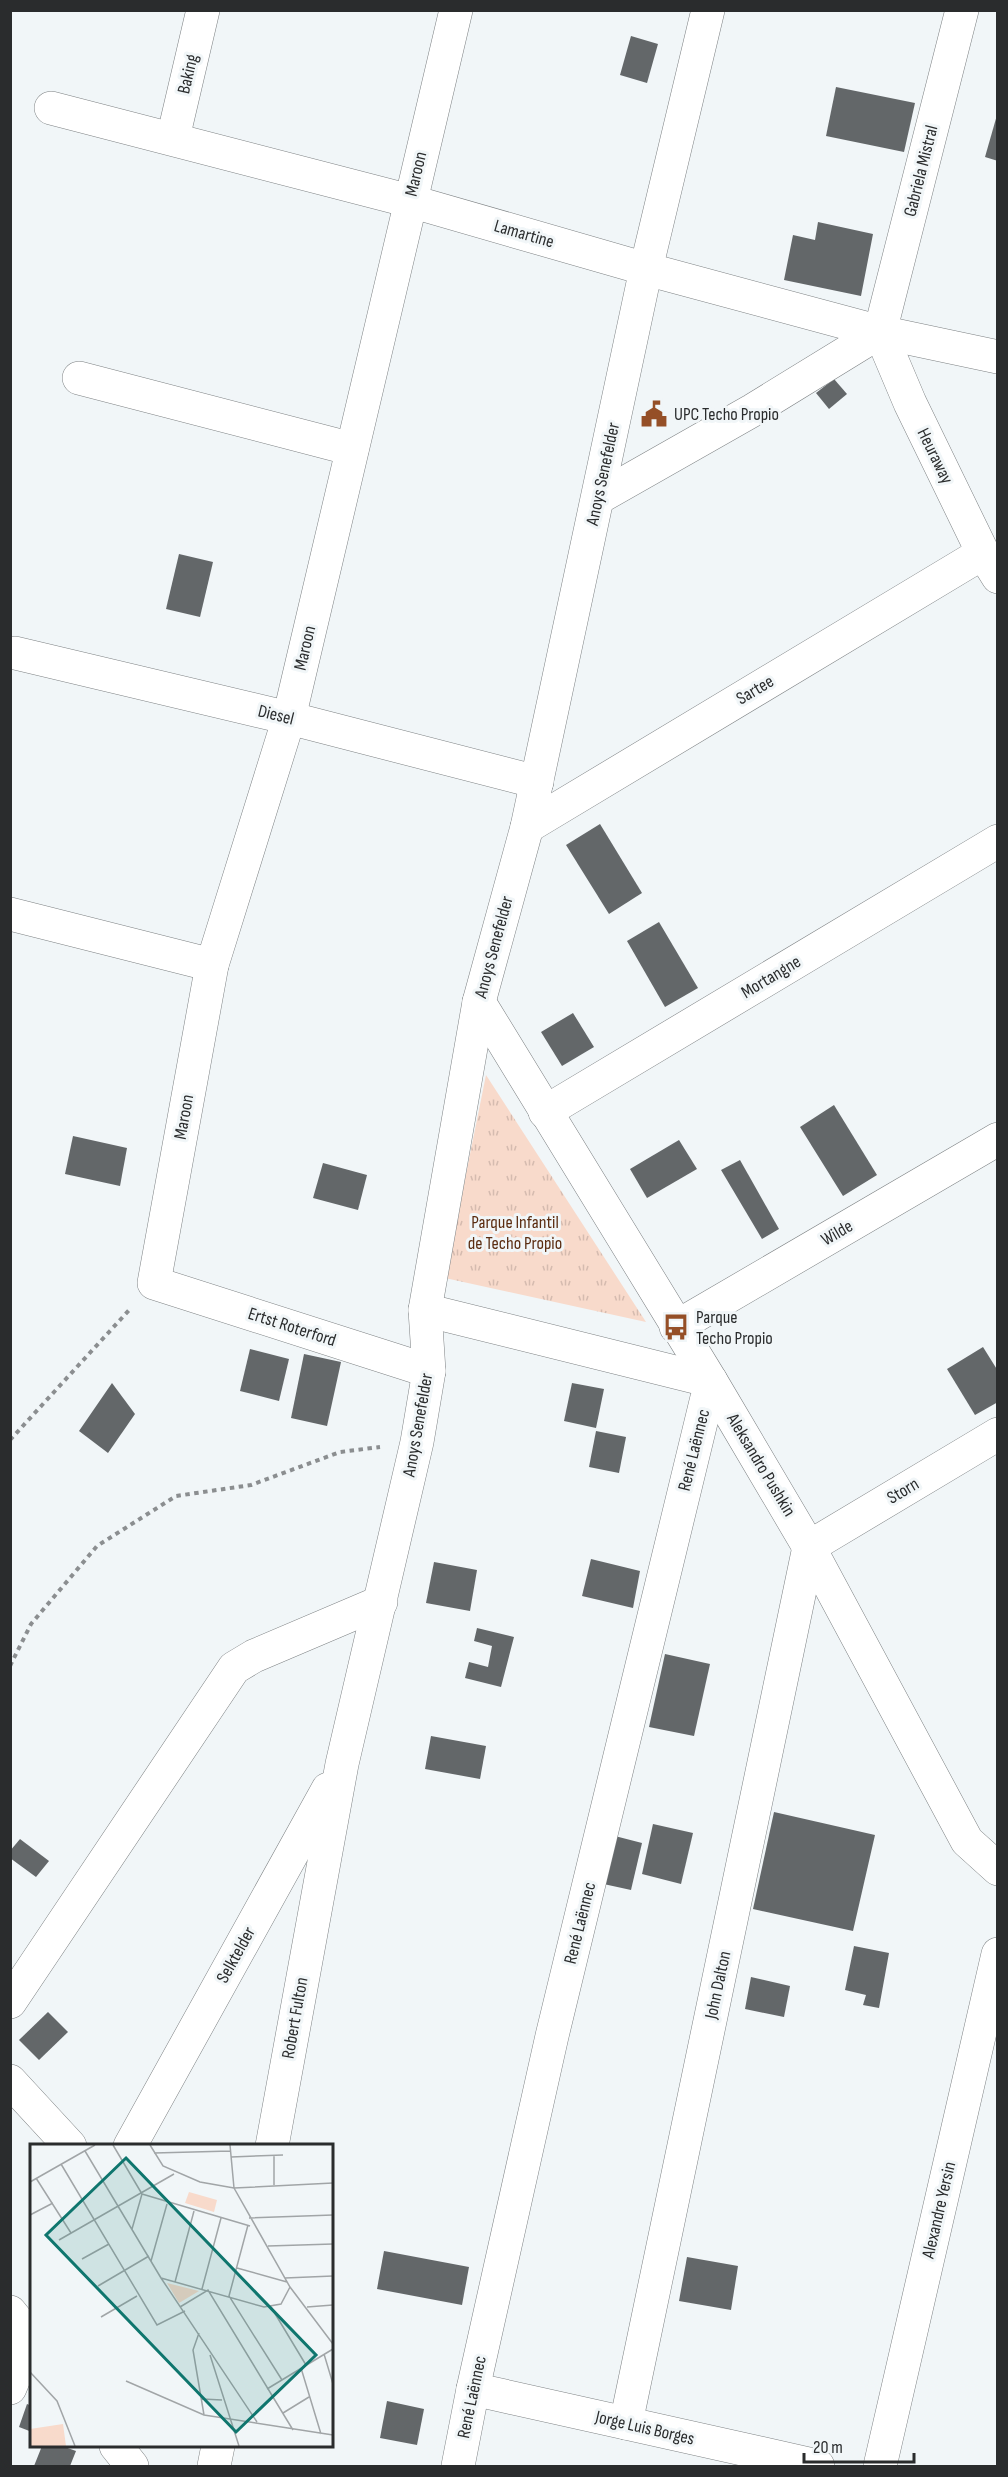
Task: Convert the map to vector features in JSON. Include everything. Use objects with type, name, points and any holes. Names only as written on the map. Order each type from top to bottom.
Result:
[{"type":"street","name":"Baking","points":[[173,138],[203,10]]},
{"type":"street","name":"Maroon","points":[[154,1283],[212,965],[289,718],[456,10]]},
{"type":"street","name":"Anoys Senefelder","points":[[318,1890],[342,1764],[417,1442],[429,1371],[425,1310],[479,1002],[527,827],[646,269],[708,10]]},
{"type":"street","name":"Gabriela Mistral","points":[[880,332],[962,10]]},
{"type":"street","name":"Lamartine","points":[[51,108],[410,201],[646,269],[880,332],[998,357]]},
{"type":"street","points":[[597,498],[753,410],[880,332]]},
{"type":"street","name":"Heuraway","points":[[880,332],[910,404],[990,565]]},
{"type":"street","points":[[79,378],[352,449]]},
{"type":"street","name":"Sartee","points":[[527,827],[990,565]]},
{"type":"street","name":"Diesel","points":[[15,653],[289,718],[537,782]]},
{"type":"street","name":"Mortangne","points":[[545,1112],[998,841]]},
{"type":"street","points":[[10,914],[212,965]]},
{"type":"street","name":"Aleksandro Pushkin","points":[[479,1002],[711,1381],[809,1547],[967,1841],[998,1869]]},
{"type":"street","name":"Wilde","points":[[676,1327],[998,1139]]},
{"type":"street","name":"Ertst Roterford","points":[[154,1283],[429,1371]]},
{"type":"street","points":[[425,1310],[711,1381]]},
{"type":"street","name":"René Laënnec","points":[[458,2466],[473,2389],[555,2024],[711,1381]]},
{"type":"street","name":"Storn","points":[[809,1547],[998,1434]]},
{"type":"street","name":"John Dalton","points":[[626,2424],[809,1547]]},
{"type":"street","points":[[10,2002],[234,1668],[254,1656],[381,1602]]},
{"type":"street","name":"Selktelder","points":[[131,2144],[342,1764]]},
{"type":"street","name":"Robert Fulton","points":[[272,2144],[318,1890]]},
{"type":"street","name":"Alexandre Yersin","points":[[880,2466],[998,1954]]},
{"type":"street","points":[[10,2081],[69,2144]]},
{"type":"street","points":[[10,2312],[30,2336]]},
{"type":"street","points":[[10,2388],[30,2339]]},
{"type":"street","name":"Jorge Luis Borges","points":[[473,2389],[818,2466]]},
{"type":"street","points":[[118,2447],[132,2466]]},
{"type":"street","points":[[214,2466],[218,2447]]},
{"type":"path","points":[[10,1440],[154,1283]]},
{"type":"path","points":[[10,1666],[31,1624],[97,1546],[176,1497],[251,1485],[340,1452],[417,1442]]},
{"type":"green space","name":"Parque Infantil de Techo Propio","points":[[486,1075],[646,1322],[445,1278]]},
{"type":"building","points":[[631,36],[658,44],[647,83],[620,75]]},
{"type":"building","points":[[836,87],[915,103],[904,152],[826,136]]},
{"type":"building","points":[[998,116],[998,161],[985,157]]},
{"type":"building","points":[[818,222],[873,234],[861,296],[784,280],[793,235],[815,240]]},
{"type":"building","points":[[834,379],[847,394],[829,409],[816,393]]},
{"type":"building","points":[[179,554],[213,562],[200,617],[166,609]]},
{"type":"building","points":[[600,824],[642,893],[609,914],[566,845]]},
{"type":"building","points":[[659,922],[698,988],[665,1007],[627,941]]},
{"type":"building","points":[[573,1013],[594,1047],[562,1066],[541,1032]]},
{"type":"building","points":[[834,1105],[877,1175],[843,1196],[800,1127]]},
{"type":"building","points":[[73,1136],[127,1148],[120,1186],[65,1174]]},
{"type":"building","points":[[679,1140],[697,1169],[647,1198],[630,1169]]},
{"type":"building","points":[[740,1160],[779,1229],[762,1239],[721,1170]]},
{"type":"building","points":[[323,1163],[367,1175],[358,1210],[313,1198]]},
{"type":"building","points":[[983,1347],[998,1371],[998,1402],[975,1415],[947,1369]]},
{"type":"building","points":[[250,1349],[289,1359],[279,1401],[240,1391]]},
{"type":"building","points":[[304,1354],[341,1362],[327,1426],[291,1418]]},
{"type":"building","points":[[112,1383],[135,1414],[108,1453],[79,1431]]},
{"type":"building","points":[[572,1383],[604,1389],[596,1428],[564,1421]]},
{"type":"building","points":[[596,1431],[626,1437],[619,1473],[589,1467]]},
{"type":"building","points":[[591,1559],[640,1571],[633,1608],[582,1596]]},
{"type":"building","points":[[434,1562],[477,1570],[470,1611],[426,1603]]},
{"type":"building","points":[[477,1628],[514,1637],[501,1687],[465,1678],[469,1662],[488,1667],[492,1646],[474,1641]]},
{"type":"building","points":[[665,1654],[710,1664],[694,1736],[649,1727]]},
{"type":"building","points":[[431,1736],[486,1746],[480,1779],[425,1769]]},
{"type":"building","points":[[774,1812],[875,1835],[853,1931],[753,1909]]},
{"type":"building","points":[[653,1824],[693,1833],[681,1884],[642,1874]]},
{"type":"building","points":[[611,1835],[642,1843],[631,1890],[599,1883]]},
{"type":"building","points":[[20,1839],[49,1861],[36,1877],[10,1858],[10,1851]]},
{"type":"building","points":[[854,1946],[889,1953],[879,2008],[863,2005],[866,1995],[845,1990]]},
{"type":"building","points":[[751,1977],[790,1986],[784,2017],[745,2009]]},
{"type":"building","points":[[48,2012],[68,2032],[39,2060],[19,2040]]},
{"type":"building","points":[[384,2251],[469,2267],[462,2305],[377,2289]]},
{"type":"building","points":[[687,2257],[738,2266],[731,2310],[679,2301]]},
{"type":"building","points":[[387,2401],[424,2409],[417,2445],[380,2438]]},
{"type":"building","points":[[27,2404],[30,2405],[30,2431],[19,2427]]},
{"type":"building","points":[[42,2447],[65,2447],[76,2451],[70,2466],[34,2466]]},
{"type":"place","name":"UPC Techo Propio","points":[[654,414]]},
{"type":"place","name":"Parque Techo Propio","points":[[676,1327]]}]
